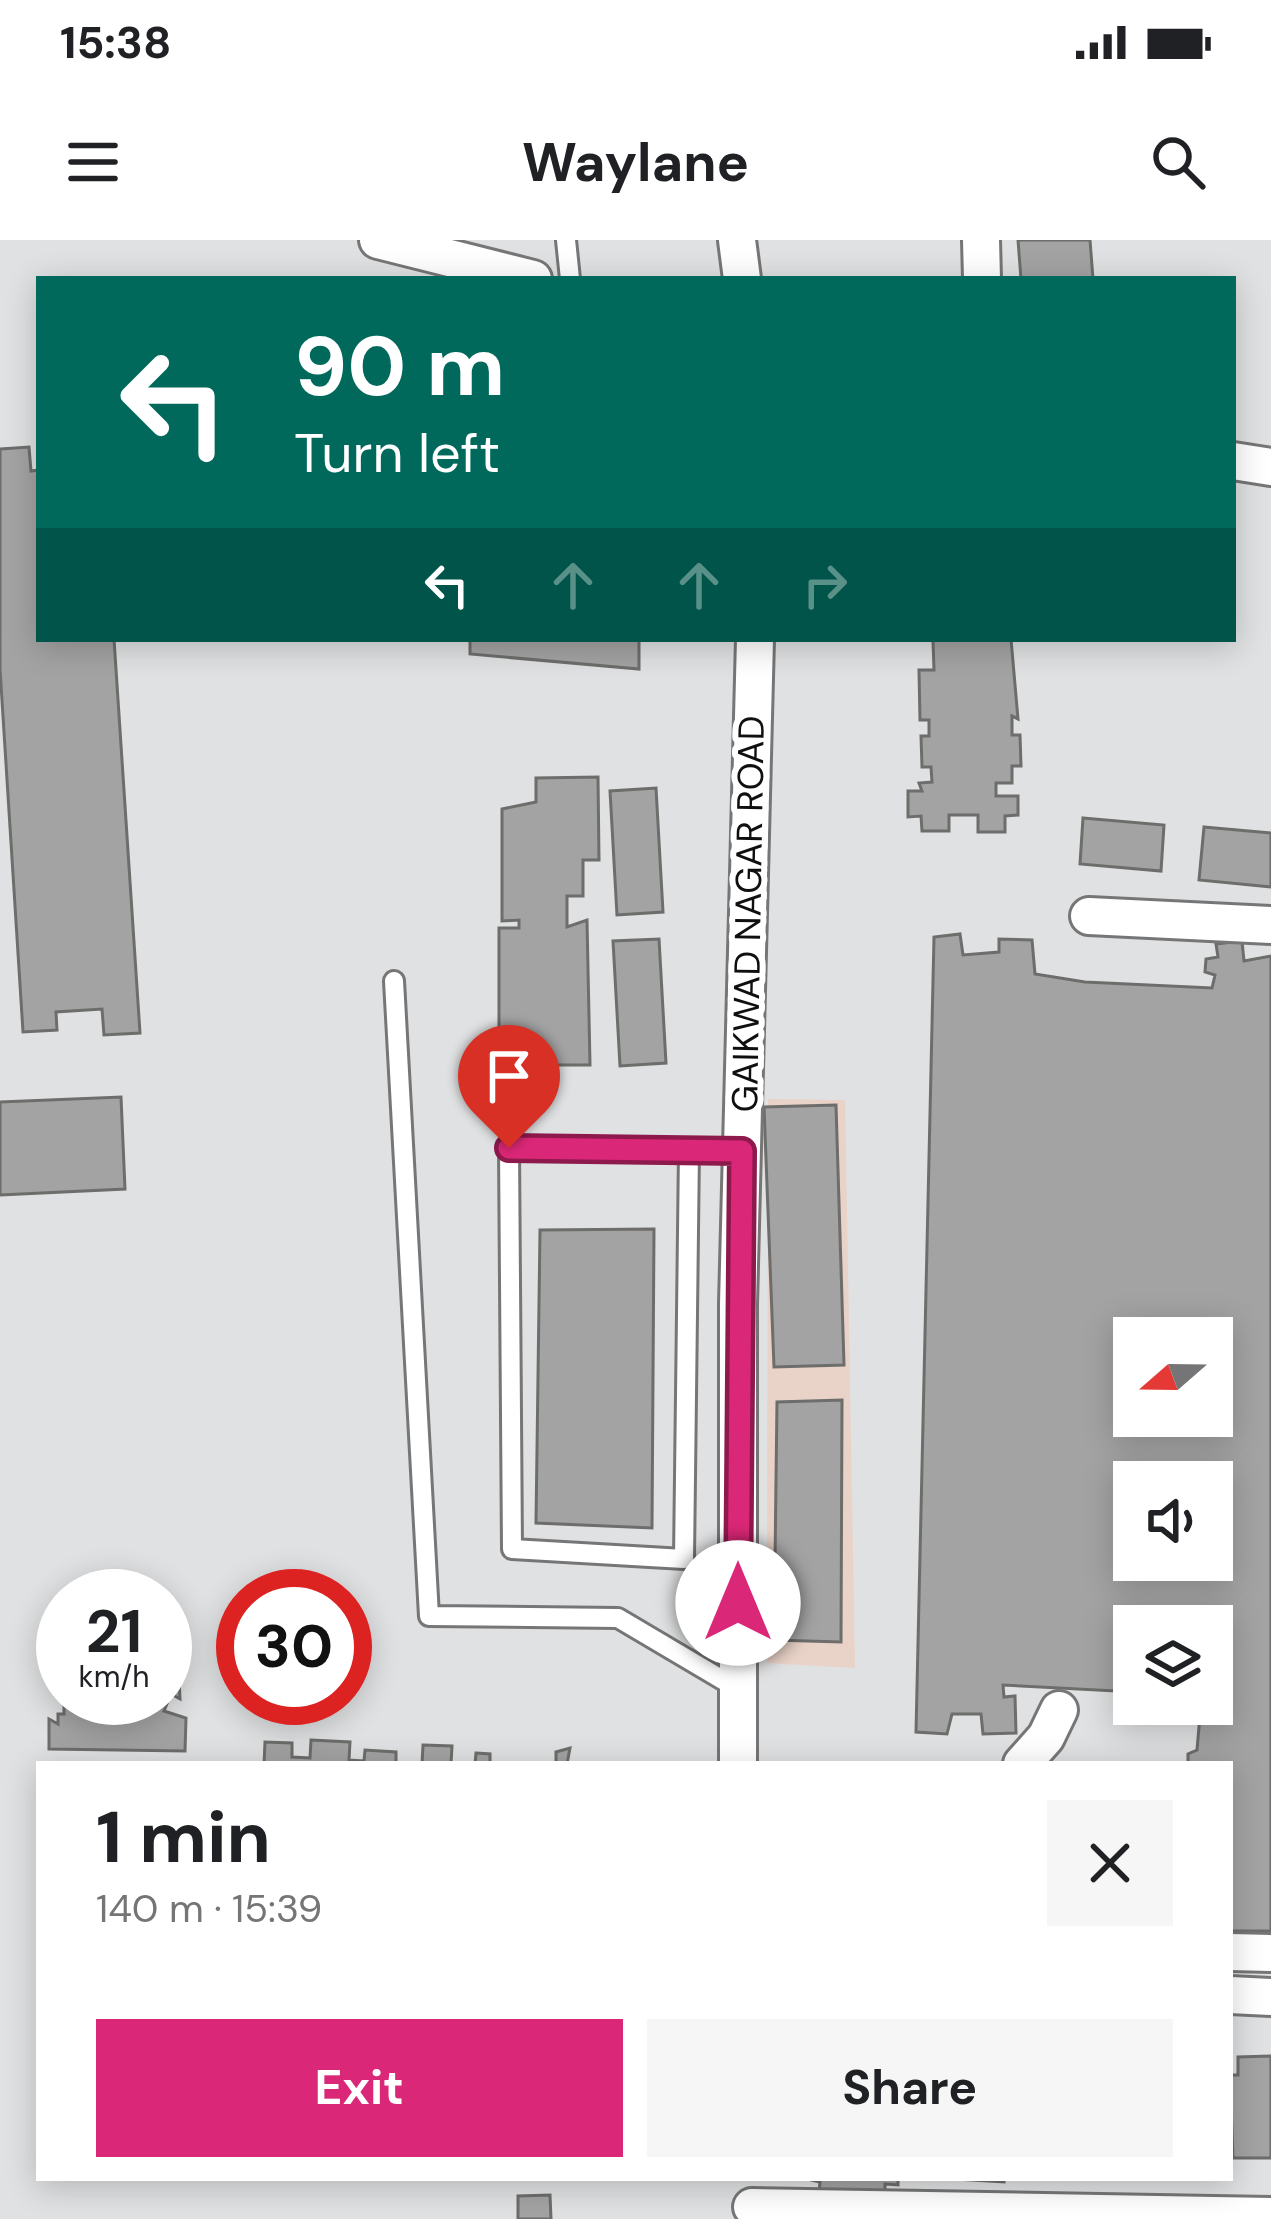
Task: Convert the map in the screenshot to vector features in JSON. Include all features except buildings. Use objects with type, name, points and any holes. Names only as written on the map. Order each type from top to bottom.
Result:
[{"type":"street","points":[[378,240],[497,255],[528,276]]},
{"type":"street","points":[[737,240],[742,276]]},
{"type":"street","points":[[980,240],[982,276]]},
{"type":"street","points":[[1236,461],[1271,466]]},
{"type":"street","name":"GAIKWAD NAGAR ROAD","points":[[738,1761],[742,1151],[755,642]]},
{"type":"street","points":[[1089,916],[1271,925]]},
{"type":"street","points":[[1025,1761],[1046,1737],[1059,1710]]},
{"type":"street","points":[[1233,1952],[1271,1953]]},
{"type":"street","points":[[1233,1995],[1271,1997]]},
{"type":"street","points":[[752,2201],[1271,2216]]},
{"type":"lane","points":[[566,240],[570,276]]},
{"type":"lane","points":[[394,981],[429,1616],[618,1618],[738,1689]]},
{"type":"lane","points":[[689,1150],[684,1558],[512,1549],[509,1148],[689,1150],[742,1151]]},
{"type":"shaded area","points":[[768,1099],[845,1100],[855,1668],[767,1663]]},
{"type":"route","points":[[509,1148],[742,1151],[738,1603]]}]
